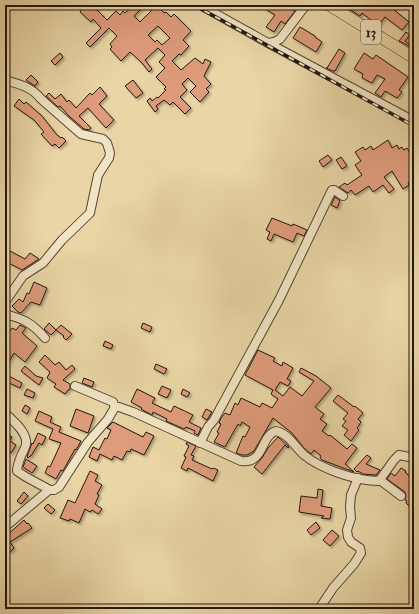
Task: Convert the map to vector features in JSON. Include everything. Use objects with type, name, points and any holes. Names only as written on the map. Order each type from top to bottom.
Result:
[{"type":"highway","name":"13","points":[[328,5],[414,58]]},
{"type":"street","points":[[200,5],[414,121]]},
{"type":"street","points":[[268,43],[280,39],[306,5]]},
{"type":"street","points":[[5,80],[19,84],[36,92],[41,99],[81,134],[103,139],[107,143],[110,152],[108,162],[98,175],[90,213],[62,240],[43,263],[23,276],[5,302]]},
{"type":"street","points":[[200,442],[208,427],[214,420],[279,300],[332,190],[343,196]]},
{"type":"street","points":[[5,314],[22,319],[32,324],[45,338]]},
{"type":"street","points":[[75,386],[113,402],[115,407]]},
{"type":"street","points":[[115,407],[126,409],[230,457],[246,462],[256,457],[270,434],[276,431],[283,433],[302,453],[318,465],[329,470],[358,478],[376,481],[380,480],[401,496]]},
{"type":"street","points":[[5,413],[13,420],[26,439],[17,472],[49,490],[54,490],[59,487],[88,442],[108,419],[115,407]]},
{"type":"street","points":[[380,480],[399,455],[414,458]]},
{"type":"street","points":[[319,609],[361,553],[360,548],[350,542],[347,530],[351,518],[351,495],[358,478]]},
{"type":"street","points":[[5,526],[49,490]]},
{"type":"building","points":[[82,5],[90,5],[107,20],[116,11],[120,15],[123,11],[125,13],[134,5],[145,5],[134,16],[140,22],[157,5],[164,13],[166,12],[171,17],[174,14],[191,31],[183,40],[189,46],[181,55],[179,54],[172,61],[181,70],[195,58],[203,64],[205,59],[211,62],[204,76],[211,84],[206,89],[209,92],[200,102],[190,92],[196,86],[188,78],[182,84],[187,90],[180,97],[191,108],[185,114],[173,102],[170,105],[164,100],[156,106],[158,109],[155,112],[147,101],[150,98],[152,101],[157,97],[158,98],[166,90],[164,89],[166,87],[156,77],[165,68],[159,62],[165,55],[158,48],[145,60],[152,69],[149,72],[130,52],[121,61],[110,49],[112,47],[110,44],[117,36],[109,28],[90,47],[86,43],[101,28],[93,19],[91,22],[80,12],[82,9],[80,8]],"holes":[[[158,26],[170,38],[162,45],[157,40],[155,42],[148,35]]]},
{"type":"building","points":[[259,5],[285,5],[295,11],[285,24],[281,21],[274,32],[266,27],[275,15]]},
{"type":"building","points":[[347,5],[388,5],[409,22],[402,30],[385,17],[377,27],[369,22],[371,20],[362,13],[360,16],[346,7]]},
{"type":"building","points":[[300,27],[322,42],[316,52],[293,38]]},
{"type":"building","points":[[406,32],[410,35],[405,41],[410,45],[409,46],[399,41]]},
{"type":"building","points":[[339,49],[345,53],[335,71],[326,68],[327,68]]},
{"type":"building","points":[[60,53],[63,57],[55,65],[51,61]]},
{"type":"building","points":[[364,53],[373,59],[376,55],[408,77],[399,90],[402,92],[397,98],[385,91],[381,97],[375,93],[385,79],[377,75],[372,83],[362,78],[363,74],[354,69]]},
{"type":"building","points":[[31,75],[38,82],[35,86],[26,80]]},
{"type":"building","points":[[133,80],[143,93],[136,98],[125,86]]},
{"type":"building","points":[[100,87],[107,96],[99,104],[114,120],[106,128],[88,108],[79,116],[91,128],[89,130],[84,129],[60,106],[58,107],[46,96],[49,93],[55,99],[61,94],[67,102],[69,100],[76,108],[90,93],[92,95]]},
{"type":"building","points":[[19,99],[24,104],[26,102],[42,116],[57,135],[66,141],[59,148],[55,144],[52,146],[41,134],[44,132],[34,120],[14,106]]},
{"type":"building","points":[[388,140],[392,148],[397,145],[399,149],[402,147],[404,150],[407,148],[412,156],[410,158],[414,165],[414,179],[408,183],[409,185],[403,189],[392,171],[384,177],[394,189],[389,193],[383,185],[373,192],[369,186],[355,195],[351,190],[348,193],[339,187],[345,183],[347,185],[362,175],[355,165],[361,161],[355,152],[363,147],[365,150],[371,146],[373,150]]},
{"type":"building","points":[[328,155],[332,160],[323,167],[319,161]]},
{"type":"building","points":[[341,157],[347,166],[342,169],[336,160]]},
{"type":"building","points":[[335,197],[340,201],[337,208],[331,205]]},
{"type":"building","points":[[272,218],[307,230],[304,236],[297,233],[293,242],[274,234],[271,241],[267,239],[270,232],[266,230]]},
{"type":"building","points":[[10,251],[25,259],[30,253],[39,259],[22,270],[5,261]]},
{"type":"building","points":[[34,282],[47,288],[40,305],[31,302],[21,313],[18,312],[12,306],[19,299],[23,302],[27,293],[29,294]]},
{"type":"building","points":[[49,323],[56,330],[51,335],[44,329]]},
{"type":"building","points":[[143,323],[152,327],[150,332],[141,328]]},
{"type":"building","points":[[20,325],[26,328],[22,333],[37,346],[25,362],[14,353],[5,368],[5,343],[7,339],[5,338],[5,331],[8,334],[12,328],[16,330]]},
{"type":"building","points":[[61,325],[72,334],[66,340],[63,337],[64,336],[56,330]]},
{"type":"building","points":[[105,341],[113,345],[111,349],[103,346]]},
{"type":"building","points":[[258,350],[275,358],[273,361],[282,366],[283,362],[293,368],[287,379],[291,381],[288,386],[280,382],[275,390],[283,396],[290,387],[302,396],[314,381],[299,372],[301,368],[316,376],[331,388],[315,407],[324,414],[320,419],[327,424],[322,431],[329,436],[330,435],[347,449],[352,444],[357,448],[345,464],[354,472],[322,460],[320,458],[321,456],[314,450],[311,454],[292,433],[273,418],[254,451],[247,455],[236,453],[243,436],[245,437],[250,427],[242,422],[240,426],[238,424],[225,447],[214,442],[219,433],[217,432],[221,424],[219,423],[221,418],[225,413],[230,415],[235,403],[238,405],[241,398],[260,407],[262,403],[272,408],[278,399],[271,394],[273,390],[245,375]]},
{"type":"building","points":[[45,355],[55,365],[59,362],[66,370],[72,365],[75,369],[63,380],[70,384],[70,389],[65,394],[54,387],[56,384],[47,378],[50,372],[39,362]]},
{"type":"building","points":[[156,364],[167,369],[164,374],[154,369]]},
{"type":"building","points":[[25,366],[36,376],[43,378],[39,385],[21,371]]},
{"type":"building","points":[[5,374],[22,383],[20,388],[5,381]]},
{"type":"building","points":[[84,378],[94,382],[92,387],[82,383]]},
{"type":"building","points":[[162,386],[171,390],[167,398],[158,394]]},
{"type":"building","points":[[27,389],[35,393],[33,398],[24,395]]},
{"type":"building","points":[[137,389],[155,398],[152,403],[171,412],[174,406],[193,415],[189,422],[201,428],[198,435],[194,433],[195,431],[186,427],[184,429],[166,421],[167,419],[153,412],[152,415],[131,402]]},
{"type":"building","points":[[183,389],[190,393],[187,397],[181,394]]},
{"type":"building","points":[[338,395],[363,413],[358,419],[361,422],[357,428],[359,430],[351,441],[344,435],[348,430],[342,426],[346,421],[343,419],[348,413],[333,401]]},
{"type":"building","points":[[25,405],[30,408],[27,414],[22,411]]},
{"type":"building","points":[[76,409],[94,416],[88,433],[70,426]]},
{"type":"building","points":[[206,409],[212,412],[207,420],[202,417]]},
{"type":"building","points":[[39,411],[52,417],[50,422],[61,427],[59,432],[81,441],[63,471],[61,470],[56,479],[45,473],[48,466],[50,467],[61,443],[49,439],[53,429],[35,421]]},
{"type":"building","points":[[113,422],[143,437],[146,432],[154,436],[144,455],[131,449],[130,452],[127,451],[122,460],[114,456],[112,460],[100,454],[97,461],[89,457],[93,447],[99,450],[105,438],[107,439],[111,430],[107,428]]},
{"type":"building","points":[[5,433],[12,437],[8,443],[5,442]]},
{"type":"building","points":[[38,433],[46,437],[42,445],[39,443],[31,456],[28,458],[27,457],[32,443],[33,444]]},
{"type":"building","points":[[278,437],[289,447],[288,448],[285,445],[262,474],[254,467]]},
{"type":"building","points":[[10,441],[16,445],[11,453],[5,450]]},
{"type":"building","points":[[187,442],[196,446],[191,455],[194,456],[192,460],[212,469],[218,470],[213,481],[188,468],[187,471],[181,468],[186,457],[184,456],[189,446],[186,444]]},
{"type":"building","points":[[367,455],[371,458],[366,464],[380,470],[376,475],[363,474],[354,469]]},
{"type":"building","points":[[26,459],[37,466],[32,473],[23,467]]},
{"type":"building","points":[[401,468],[406,471],[405,472],[414,481],[414,503],[410,507],[405,500],[405,492],[387,479],[391,473],[395,476]]},
{"type":"building","points":[[90,471],[98,475],[95,481],[102,485],[97,494],[99,495],[95,504],[102,509],[98,514],[92,510],[90,512],[85,509],[79,523],[70,519],[69,521],[60,518],[68,500],[75,503]]},
{"type":"building","points":[[318,489],[323,490],[321,506],[332,508],[330,519],[321,518],[324,516],[299,512],[301,496],[317,498]]},
{"type":"building","points":[[24,492],[28,496],[21,504],[17,501]]},
{"type":"building","points":[[48,504],[55,510],[51,514],[44,508]]},
{"type":"building","points":[[24,520],[32,528],[10,542],[14,548],[10,552],[9,550],[5,553],[5,537]]},
{"type":"building","points":[[316,522],[320,528],[311,535],[307,530]]},
{"type":"building","points":[[332,530],[339,536],[330,546],[323,540]]},
{"type":"railway","points":[[194,5],[414,126]]}]
